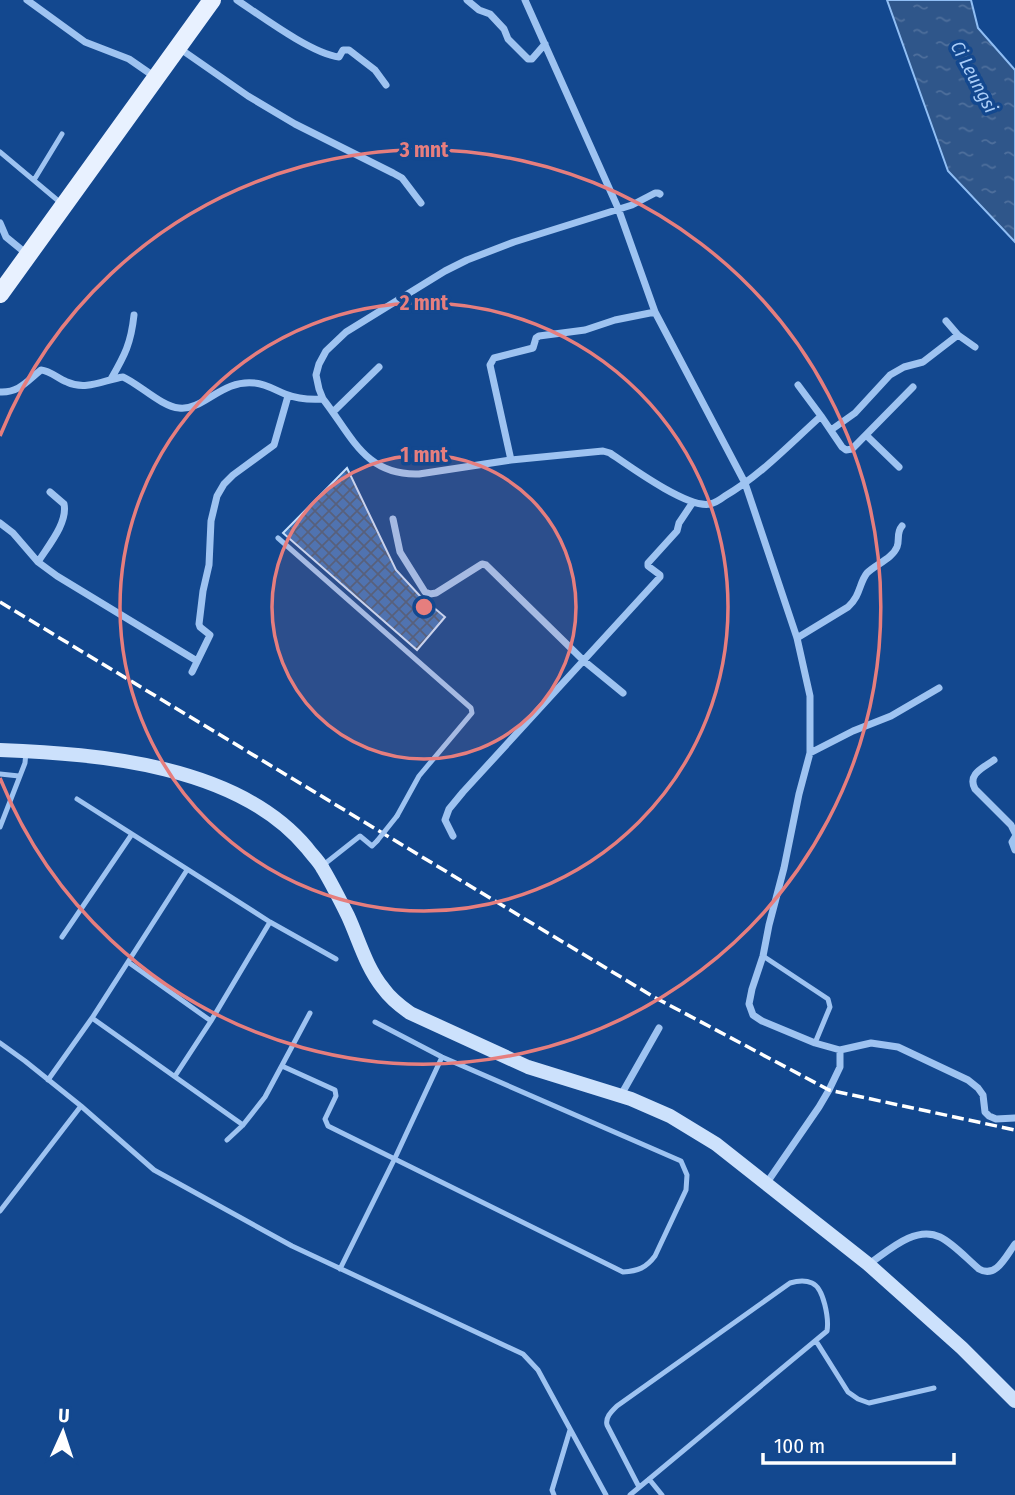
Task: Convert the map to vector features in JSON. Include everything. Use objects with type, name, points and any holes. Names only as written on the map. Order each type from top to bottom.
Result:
[{"type":"main road","points":[[0,294],[212,0]]},
{"type":"street","points":[[27,0],[85,42],[118,53],[155,78]]},
{"type":"street","points":[[237,0],[297,39],[330,54],[339,57],[343,50],[349,50],[376,70],[386,85]]},
{"type":"street","points":[[467,0],[479,10],[490,14],[528,60],[545,44]]},
{"type":"street","points":[[525,0],[618,208],[655,312],[745,483],[797,638],[810,696],[810,753],[763,956],[750,997],[749,1004],[753,1014],[762,1021],[815,1043],[840,1050],[871,1043],[898,1047],[968,1080],[983,1095],[985,1112],[989,1116],[996,1119],[1015,1118]]},
{"type":"street","points":[[178,47],[248,96],[296,124],[402,178],[421,203]]},
{"type":"street","points":[[660,194],[655,193],[632,205],[514,242],[445,271],[346,332],[326,351],[316,375],[323,399],[362,453],[391,472],[419,474],[511,460],[603,451],[693,502],[711,504],[745,483],[821,416]]},
{"type":"street","points":[[0,222],[6,237],[28,255]]},
{"type":"street","points":[[511,460],[491,361],[533,348],[539,336],[585,330],[615,320],[655,312]]},
{"type":"street","points":[[111,379],[131,340],[134,315]]},
{"type":"street","points":[[946,321],[958,335],[975,347]]},
{"type":"street","points":[[831,430],[855,413],[890,374],[923,362],[958,335]]},
{"type":"street","points":[[333,412],[379,367]]},
{"type":"street","points":[[0,392],[22,388],[38,372],[44,370],[67,383],[81,386],[126,377],[162,401],[179,408],[194,406],[237,383],[255,383],[288,396],[307,400],[323,399]]},
{"type":"street","points":[[798,385],[842,447],[848,451],[913,387]]},
{"type":"street","points":[[192,672],[210,634],[199,624],[209,565],[211,521],[216,496],[233,475],[274,445],[288,396]]},
{"type":"street","points":[[866,435],[899,467]]},
{"type":"street","points":[[37,562],[54,538],[65,513],[64,504],[50,492]]},
{"type":"street","points":[[453,836],[445,820],[450,809],[660,577],[648,563],[677,531],[679,523],[693,502]]},
{"type":"street","points":[[393,519],[399,548],[425,592],[436,593],[482,564],[486,565],[584,661],[623,693]]},
{"type":"street","points":[[0,523],[13,533],[37,562],[197,661]]},
{"type":"street","points":[[797,638],[848,607],[866,574],[896,550],[898,532],[902,526]]},
{"type":"street","points":[[810,753],[853,731],[891,716],[939,688]]},
{"type":"street","points":[[0,750],[122,760],[180,773],[214,785],[261,808],[298,838],[321,866],[367,962],[382,988],[397,1003],[410,1013],[528,1067],[621,1095],[670,1116],[716,1144],[868,1264],[962,1348],[1015,1401]]},
{"type":"street","points":[[994,760],[975,774],[973,784],[1011,825],[1015,835],[1012,842],[1015,850]]},
{"type":"street","points":[[621,1095],[659,1028]]},
{"type":"street","points":[[766,1184],[829,1090],[840,1067],[840,1050]]},
{"type":"street","points":[[868,1264],[903,1240],[933,1234],[942,1238],[979,1269],[990,1272],[1003,1261],[1015,1244]]},
{"type":"lane","points":[[34,180],[62,134]]},
{"type":"lane","points":[[0,152],[64,206]]},
{"type":"lane","points":[[278,538],[471,708],[472,713],[419,776],[397,816],[377,841],[372,846],[360,836],[321,866]]},
{"type":"lane","points":[[0,827],[25,763],[26,751]]},
{"type":"lane","points":[[0,775],[19,776]]},
{"type":"lane","points":[[77,799],[270,922],[336,959]]},
{"type":"lane","points":[[62,937],[132,834]]},
{"type":"lane","points":[[48,1080],[92,1018],[187,870]]},
{"type":"lane","points":[[175,1076],[270,922]]},
{"type":"lane","points":[[763,956],[828,999],[830,1007],[815,1043]]},
{"type":"lane","points":[[128,962],[211,1021]]},
{"type":"lane","points":[[228,1140],[265,1097],[310,1013]]},
{"type":"lane","points":[[92,1018],[243,1125]]},
{"type":"lane","points":[[282,1066],[336,1092],[325,1119],[327,1126],[623,1272],[639,1270],[648,1265],[655,1256],[686,1190],[687,1175],[681,1161],[442,1057],[375,1022]]},
{"type":"lane","points":[[0,1043],[81,1105],[155,1170],[292,1247],[523,1354],[538,1370],[606,1495]]},
{"type":"lane","points":[[340,1269],[442,1057]]},
{"type":"lane","points":[[0,1211],[81,1105]]},
{"type":"lane","points":[[630,1495],[827,1331],[826,1309],[818,1287],[812,1283],[798,1281],[789,1283],[611,1412],[606,1422],[639,1487]]},
{"type":"lane","points":[[816,1341],[848,1392],[858,1399],[869,1403],[934,1388]]},
{"type":"lane","points":[[554,1495],[552,1490],[570,1430]]},
{"type":"lane","points":[[649,1479],[662,1495]]},
{"type":"water","name":"Ci Leungsi","points":[[887,0],[971,0],[978,28],[1015,70],[1015,242],[948,171]]},
{"type":"building","points":[[347,468],[396,570],[420,596],[445,617],[417,650],[283,533]]},
{"type":"railway","points":[[0,602],[654,997],[829,1090],[1015,1130]]}]
